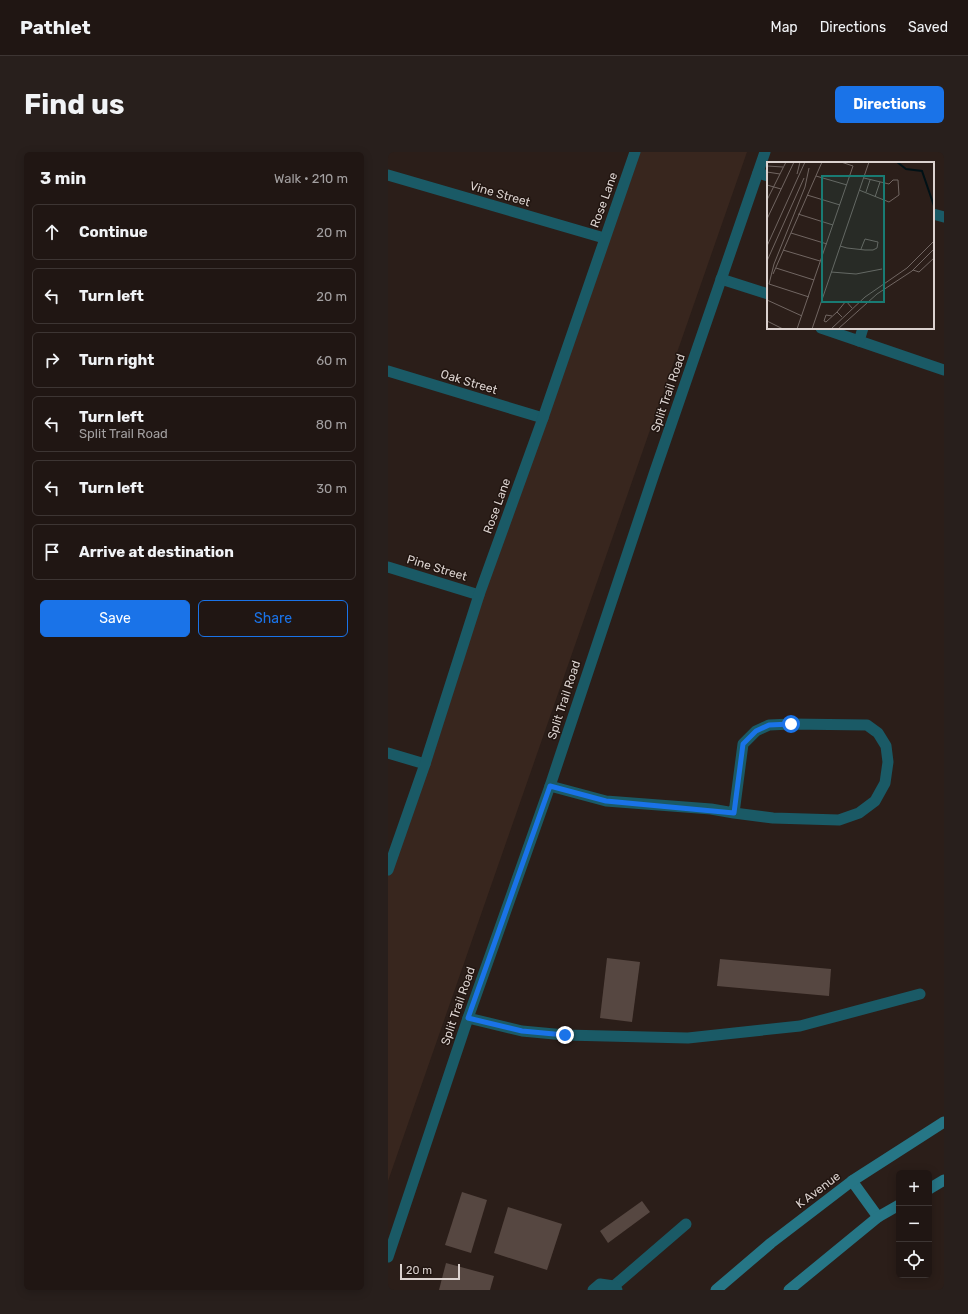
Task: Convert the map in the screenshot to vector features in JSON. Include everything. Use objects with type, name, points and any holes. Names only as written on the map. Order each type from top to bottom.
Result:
[{"type":"main road","name":"K Avenue","points":[[716,1290],[771,1243],[852,1181],[944,1122]]},
{"type":"main road","points":[[932,1187],[944,1180]]},
{"type":"main road","points":[[852,1181],[878,1217]]},
{"type":"main road","points":[[789,1290],[878,1217],[897,1206]]},
{"type":"street","name":"Rose Lane","points":[[388,870],[425,764],[479,595],[543,418],[604,238],[636,152]]},
{"type":"street","name":"Split Trail Road","points":[[388,1257],[468,1018],[550,786],[721,279],[763,175],[765,152]]},
{"type":"street","name":"Vine Street","points":[[388,175],[604,238]]},
{"type":"street","points":[[934,214],[944,217]]},
{"type":"street","points":[[721,279],[767,294]]},
{"type":"street","points":[[824,329],[944,370]]},
{"type":"street","points":[[859,341],[863,329]]},
{"type":"street","name":"Oak Street","points":[[388,371],[543,418]]},
{"type":"street","name":"Pine Street","points":[[388,567],[479,595]]},
{"type":"street","points":[[550,786],[606,801],[773,818],[840,820],[859,813],[875,801],[885,783],[888,762],[886,746],[878,733],[867,725],[769,725],[756,731],[743,744],[734,813]]},
{"type":"street","points":[[388,753],[425,764]]},
{"type":"street","points":[[468,1018],[522,1031],[565,1035],[688,1038],[800,1026],[920,994]]},
{"type":"street","points":[[593,1290],[600,1284],[616,1288],[686,1224]]},
{"type":"shaded area","points":[[634,152],[747,152],[388,1181],[388,875]]},
{"type":"building","points":[[607,958],[640,962],[632,1022],[600,1018]]},
{"type":"building","points":[[720,959],[831,969],[829,996],[717,986]]},
{"type":"building","points":[[462,1192],[487,1200],[471,1253],[445,1245]]},
{"type":"building","points":[[642,1201],[650,1212],[608,1243],[600,1231]]},
{"type":"building","points":[[508,1207],[562,1224],[547,1270],[494,1253]]},
{"type":"building","points":[[446,1263],[494,1276],[490,1290],[439,1290]]},
{"type":"route","points":[[565,1035],[522,1031],[468,1018],[550,786],[606,801],[711,809],[734,813],[743,744],[756,731],[769,725],[791,724]]}]
